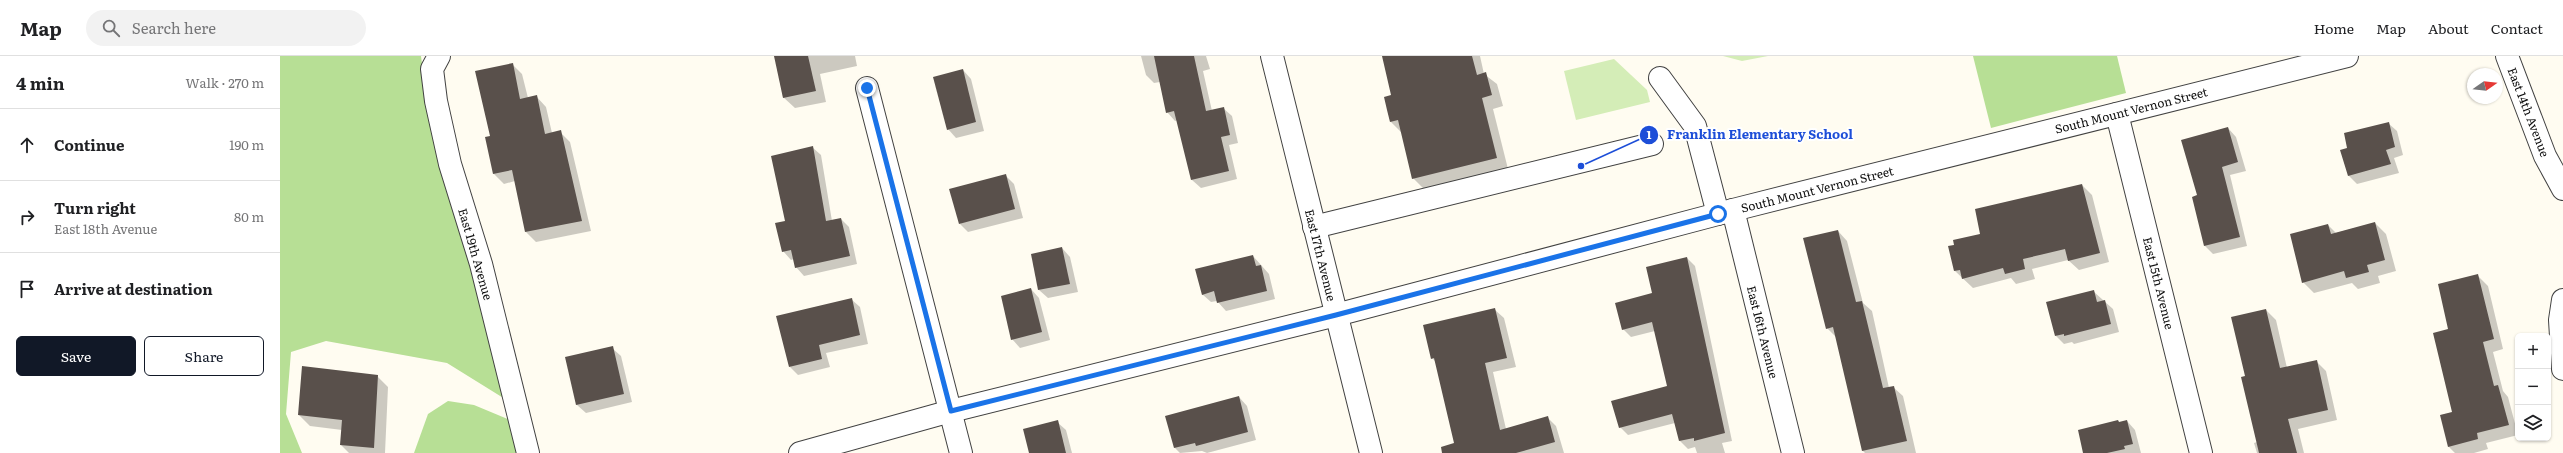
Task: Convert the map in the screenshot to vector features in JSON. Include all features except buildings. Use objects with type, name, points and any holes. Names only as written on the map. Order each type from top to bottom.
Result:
[{"type":"street","name":"East 19th Avenue","points":[[439,56],[432,69],[439,117],[450,164],[481,264],[528,453]]},
{"type":"street","name":"East 17th Avenue","points":[[1272,56],[1371,453]]},
{"type":"street","name":"South Mount Vernon Street","points":[[800,453],[951,411],[1336,315],[1725,212],[2347,56]]},
{"type":"street","name":"East 14th Avenue","points":[[2507,56],[2545,156],[2563,189]]},
{"type":"street","name":"East 16th Avenue","points":[[1660,78],[1695,126],[1725,212],[1793,453]]},
{"type":"street","points":[[867,88],[961,453]]},
{"type":"street","name":"East 15th Avenue","points":[[2117,114],[2201,453]]},
{"type":"street","points":[[1314,226],[1652,144]]},
{"type":"street","points":[[2562,313],[2563,369]]},
{"type":"green space","points":[[280,56],[421,56],[427,102],[475,271],[505,399],[447,363],[326,341],[291,352],[286,414],[302,453],[280,453]]},
{"type":"green space","points":[[1723,56],[1768,56],[1742,61]]},
{"type":"green space","points":[[1973,56],[2117,56],[2126,93],[1991,128]]},
{"type":"green space","points":[[1614,59],[1647,90],[1650,102],[1576,120],[1564,71]]},
{"type":"green space","points":[[448,401],[474,405],[510,420],[518,453],[414,453],[428,414]]},
{"type":"place","name":"Franklin Elementary School","points":[[1581,166]]},
{"type":"route","points":[[867,88],[951,411],[1336,315],[1718,214]]}]
